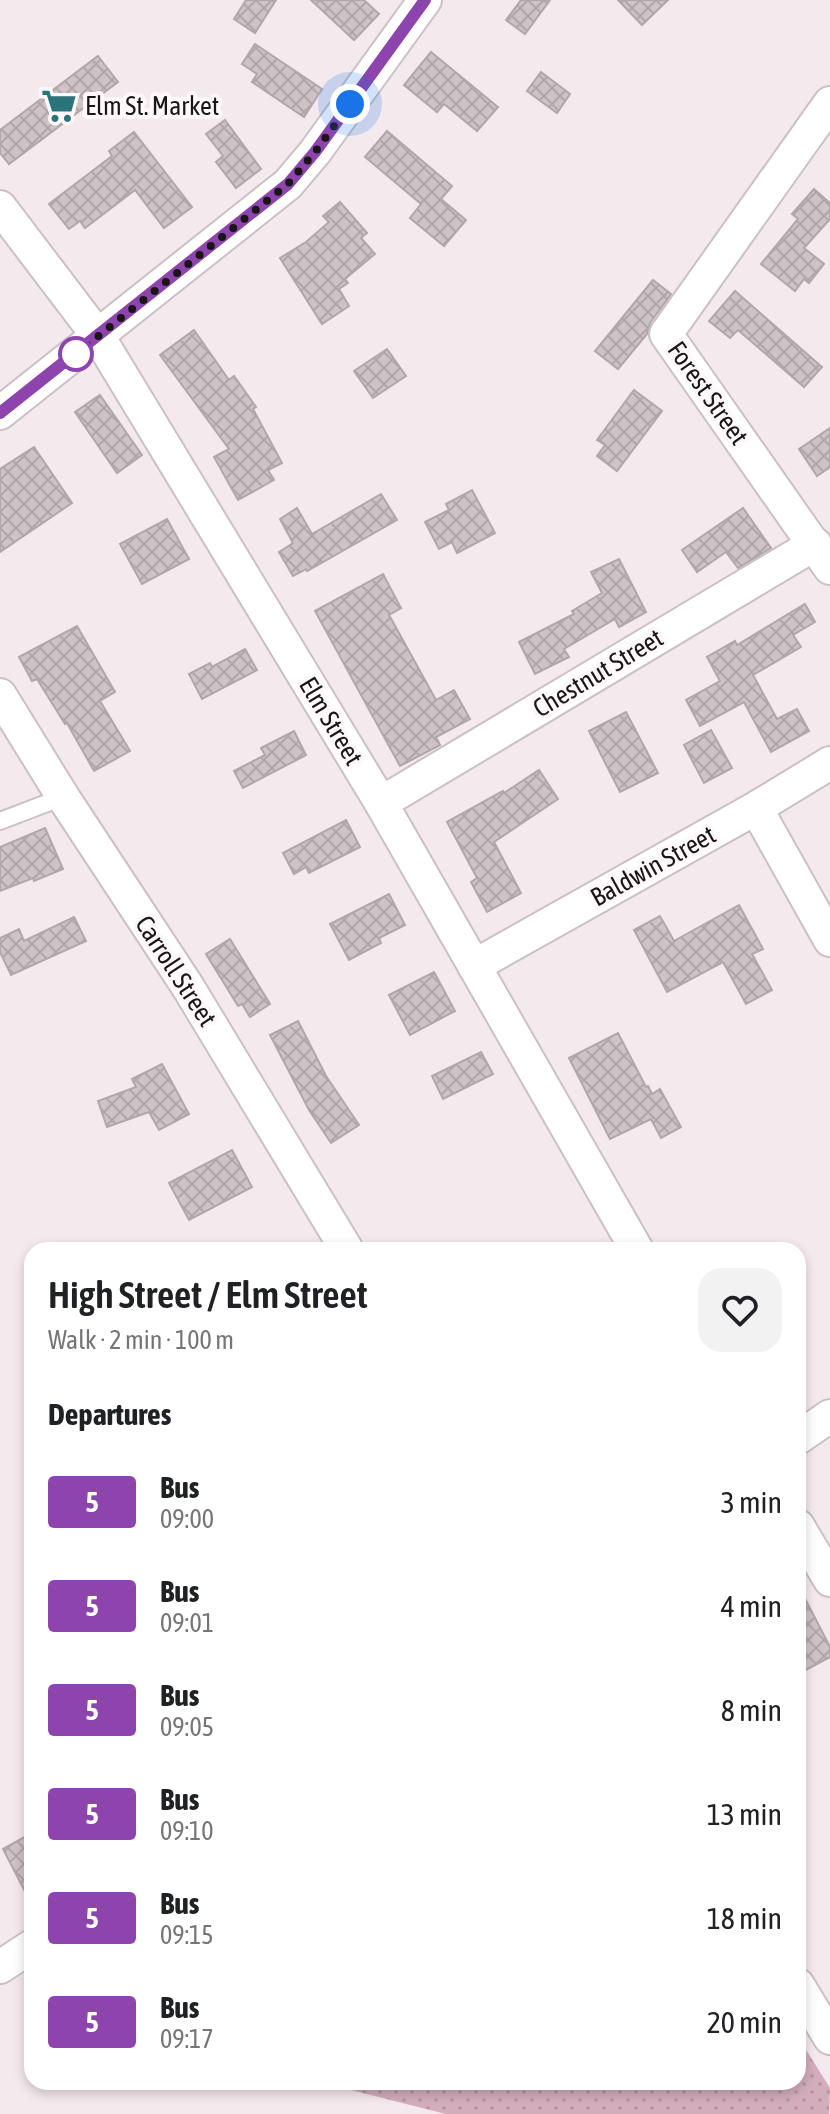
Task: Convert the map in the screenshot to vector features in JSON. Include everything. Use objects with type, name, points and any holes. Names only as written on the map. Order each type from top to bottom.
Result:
[{"type":"street","points":[[0,413],[288,184],[315,152],[417,3]]},
{"type":"street","name":"Forest Street","points":[[822,556],[666,334],[830,103]]},
{"type":"street","name":"Elm Street","points":[[0,207],[98,336],[381,803],[632,1242]]},
{"type":"street","name":"Chestnut Street","points":[[381,803],[822,556]]},
{"type":"street","name":"Carroll Street","points":[[0,695],[188,987],[342,1242]]},
{"type":"street","name":"Baldwin Street","points":[[474,966],[756,808],[830,763]]},
{"type":"street","points":[[756,808],[830,940]]},
{"type":"street","points":[[806,1432],[830,1416]]},
{"type":"street","points":[[806,1540],[830,1580]]},
{"type":"street","points":[[0,1967],[24,1951]]},
{"type":"street","points":[[806,1998],[830,2038]]},
{"type":"lane","points":[[0,821],[63,797]]},
{"type":"shaded area","points":[[806,2050],[830,2088],[829,2114],[446,2114],[351,2090],[806,2090]]},
{"type":"building","points":[[246,0],[276,0],[255,33],[234,19]]},
{"type":"building","points":[[311,0],[364,0],[379,14],[354,40]]},
{"type":"building","points":[[521,0],[550,0],[525,34],[506,20]]},
{"type":"building","points":[[618,0],[668,0],[642,25]]},
{"type":"building","points":[[255,44],[322,89],[304,117],[252,82],[257,74],[242,64]]},
{"type":"building","points":[[431,52],[498,107],[477,131],[444,104],[437,112],[404,85]]},
{"type":"building","name":"Elm St. Market","points":[[98,56],[118,82],[9,164],[0,153],[0,130]]},
{"type":"building","points":[[541,72],[570,94],[557,113],[527,91]]},
{"type":"building","points":[[225,120],[261,169],[236,188],[216,162],[223,156],[206,134]]},
{"type":"building","points":[[387,131],[452,186],[441,199],[466,220],[444,246],[410,218],[421,204],[365,157]]},
{"type":"building","points":[[134,132],[192,207],[164,228],[135,190],[85,228],[80,221],[69,229],[49,204],[112,156],[109,151]]},
{"type":"building","points":[[814,189],[830,203],[830,219],[804,248],[824,264],[809,283],[804,279],[795,291],[761,264],[798,219],[792,214]]},
{"type":"building","points":[[340,202],[367,233],[361,238],[375,254],[345,279],[348,283],[339,289],[349,306],[322,324],[280,258],[306,242],[329,222],[323,216]]},
{"type":"building","points":[[653,280],[671,294],[650,323],[647,334],[618,369],[595,351]]},
{"type":"building","points":[[735,291],[822,367],[804,387],[738,330],[730,338],[709,321]]},
{"type":"building","points":[[194,330],[229,380],[234,376],[256,407],[253,409],[282,463],[268,470],[274,480],[238,500],[214,457],[229,449],[160,355]]},
{"type":"building","points":[[387,349],[406,376],[373,398],[354,371]]},
{"type":"building","points":[[634,390],[662,411],[617,471],[597,456],[605,445],[597,440]]},
{"type":"building","points":[[100,395],[142,455],[117,473],[75,412]]},
{"type":"building","points":[[830,428],[830,467],[817,476],[799,449]]},
{"type":"building","points":[[34,447],[72,503],[0,552],[0,469]]},
{"type":"building","points":[[472,490],[495,533],[457,553],[452,542],[439,549],[425,522],[449,510],[446,504]]},
{"type":"building","points":[[381,494],[397,520],[293,576],[279,552],[293,543],[280,519],[297,508],[312,534]]},
{"type":"building","points":[[743,508],[771,548],[738,568],[726,552],[697,572],[682,550]]},
{"type":"building","points":[[167,519],[189,559],[142,584],[120,544]]},
{"type":"building","points":[[619,559],[646,612],[619,627],[615,619],[564,649],[569,657],[535,674],[519,642],[574,614],[572,611],[602,593],[591,572]]},
{"type":"building","points":[[383,574],[401,608],[389,615],[436,700],[454,690],[470,719],[436,737],[440,745],[400,766],[315,611]]},
{"type":"building","points":[[805,604],[815,622],[793,635],[801,647],[753,675],[777,719],[797,709],[809,731],[771,752],[744,702],[700,726],[686,700],[720,681],[707,657],[735,641],[737,645]]},
{"type":"building","points":[[77,626],[115,692],[100,701],[130,751],[94,771],[67,723],[37,679],[32,681],[19,657]]},
{"type":"building","points":[[245,649],[257,670],[202,699],[189,674],[210,663],[212,667]]},
{"type":"building","points":[[626,712],[658,773],[620,792],[589,731]]},
{"type":"building","points":[[711,730],[732,768],[704,783],[684,745]]},
{"type":"building","points":[[294,731],[306,755],[243,788],[234,771],[265,755],[261,748]]},
{"type":"building","points":[[539,770],[558,799],[494,842],[521,893],[487,912],[471,882],[477,878],[447,822],[504,793]]},
{"type":"building","points":[[346,820],[360,847],[309,873],[306,867],[294,874],[283,853]]},
{"type":"building","points":[[45,828],[63,869],[0,891],[0,847]]},
{"type":"building","points":[[389,894],[405,925],[379,938],[381,943],[349,960],[330,924]]},
{"type":"building","points":[[739,905],[763,949],[752,954],[772,990],[746,1004],[723,962],[667,992],[634,930],[660,916],[674,941]]},
{"type":"building","points":[[74,917],[86,941],[11,975],[0,952],[0,938],[19,929],[24,941]]},
{"type":"building","points":[[230,939],[270,1004],[250,1017],[242,1004],[238,1006],[206,954]]},
{"type":"building","points":[[434,972],[455,1011],[410,1035],[389,995]]},
{"type":"building","points":[[298,1021],[326,1076],[359,1125],[331,1143],[309,1110],[270,1035]]},
{"type":"building","points":[[618,1033],[646,1087],[652,1094],[660,1089],[681,1127],[661,1138],[651,1119],[610,1139],[569,1058]]},
{"type":"building","points":[[481,1052],[493,1074],[443,1099],[432,1076]]},
{"type":"building","points":[[162,1064],[189,1114],[159,1130],[149,1112],[107,1127],[98,1101],[136,1087],[132,1079]]},
{"type":"building","points":[[232,1150],[252,1187],[189,1220],[169,1183]]},
{"type":"building","points":[[806,1600],[830,1647],[830,1657],[806,1670]]},
{"type":"building","points":[[24,1837],[24,1890],[3,1849]]},
{"type":"bus line","name":"5","points":[[0,413],[288,184],[315,152],[425,0]]},
{"type":"place","name":"Elm St. Market","points":[[59,106]]},
{"type":"route","points":[[76,354],[288,184],[350,104]]}]
